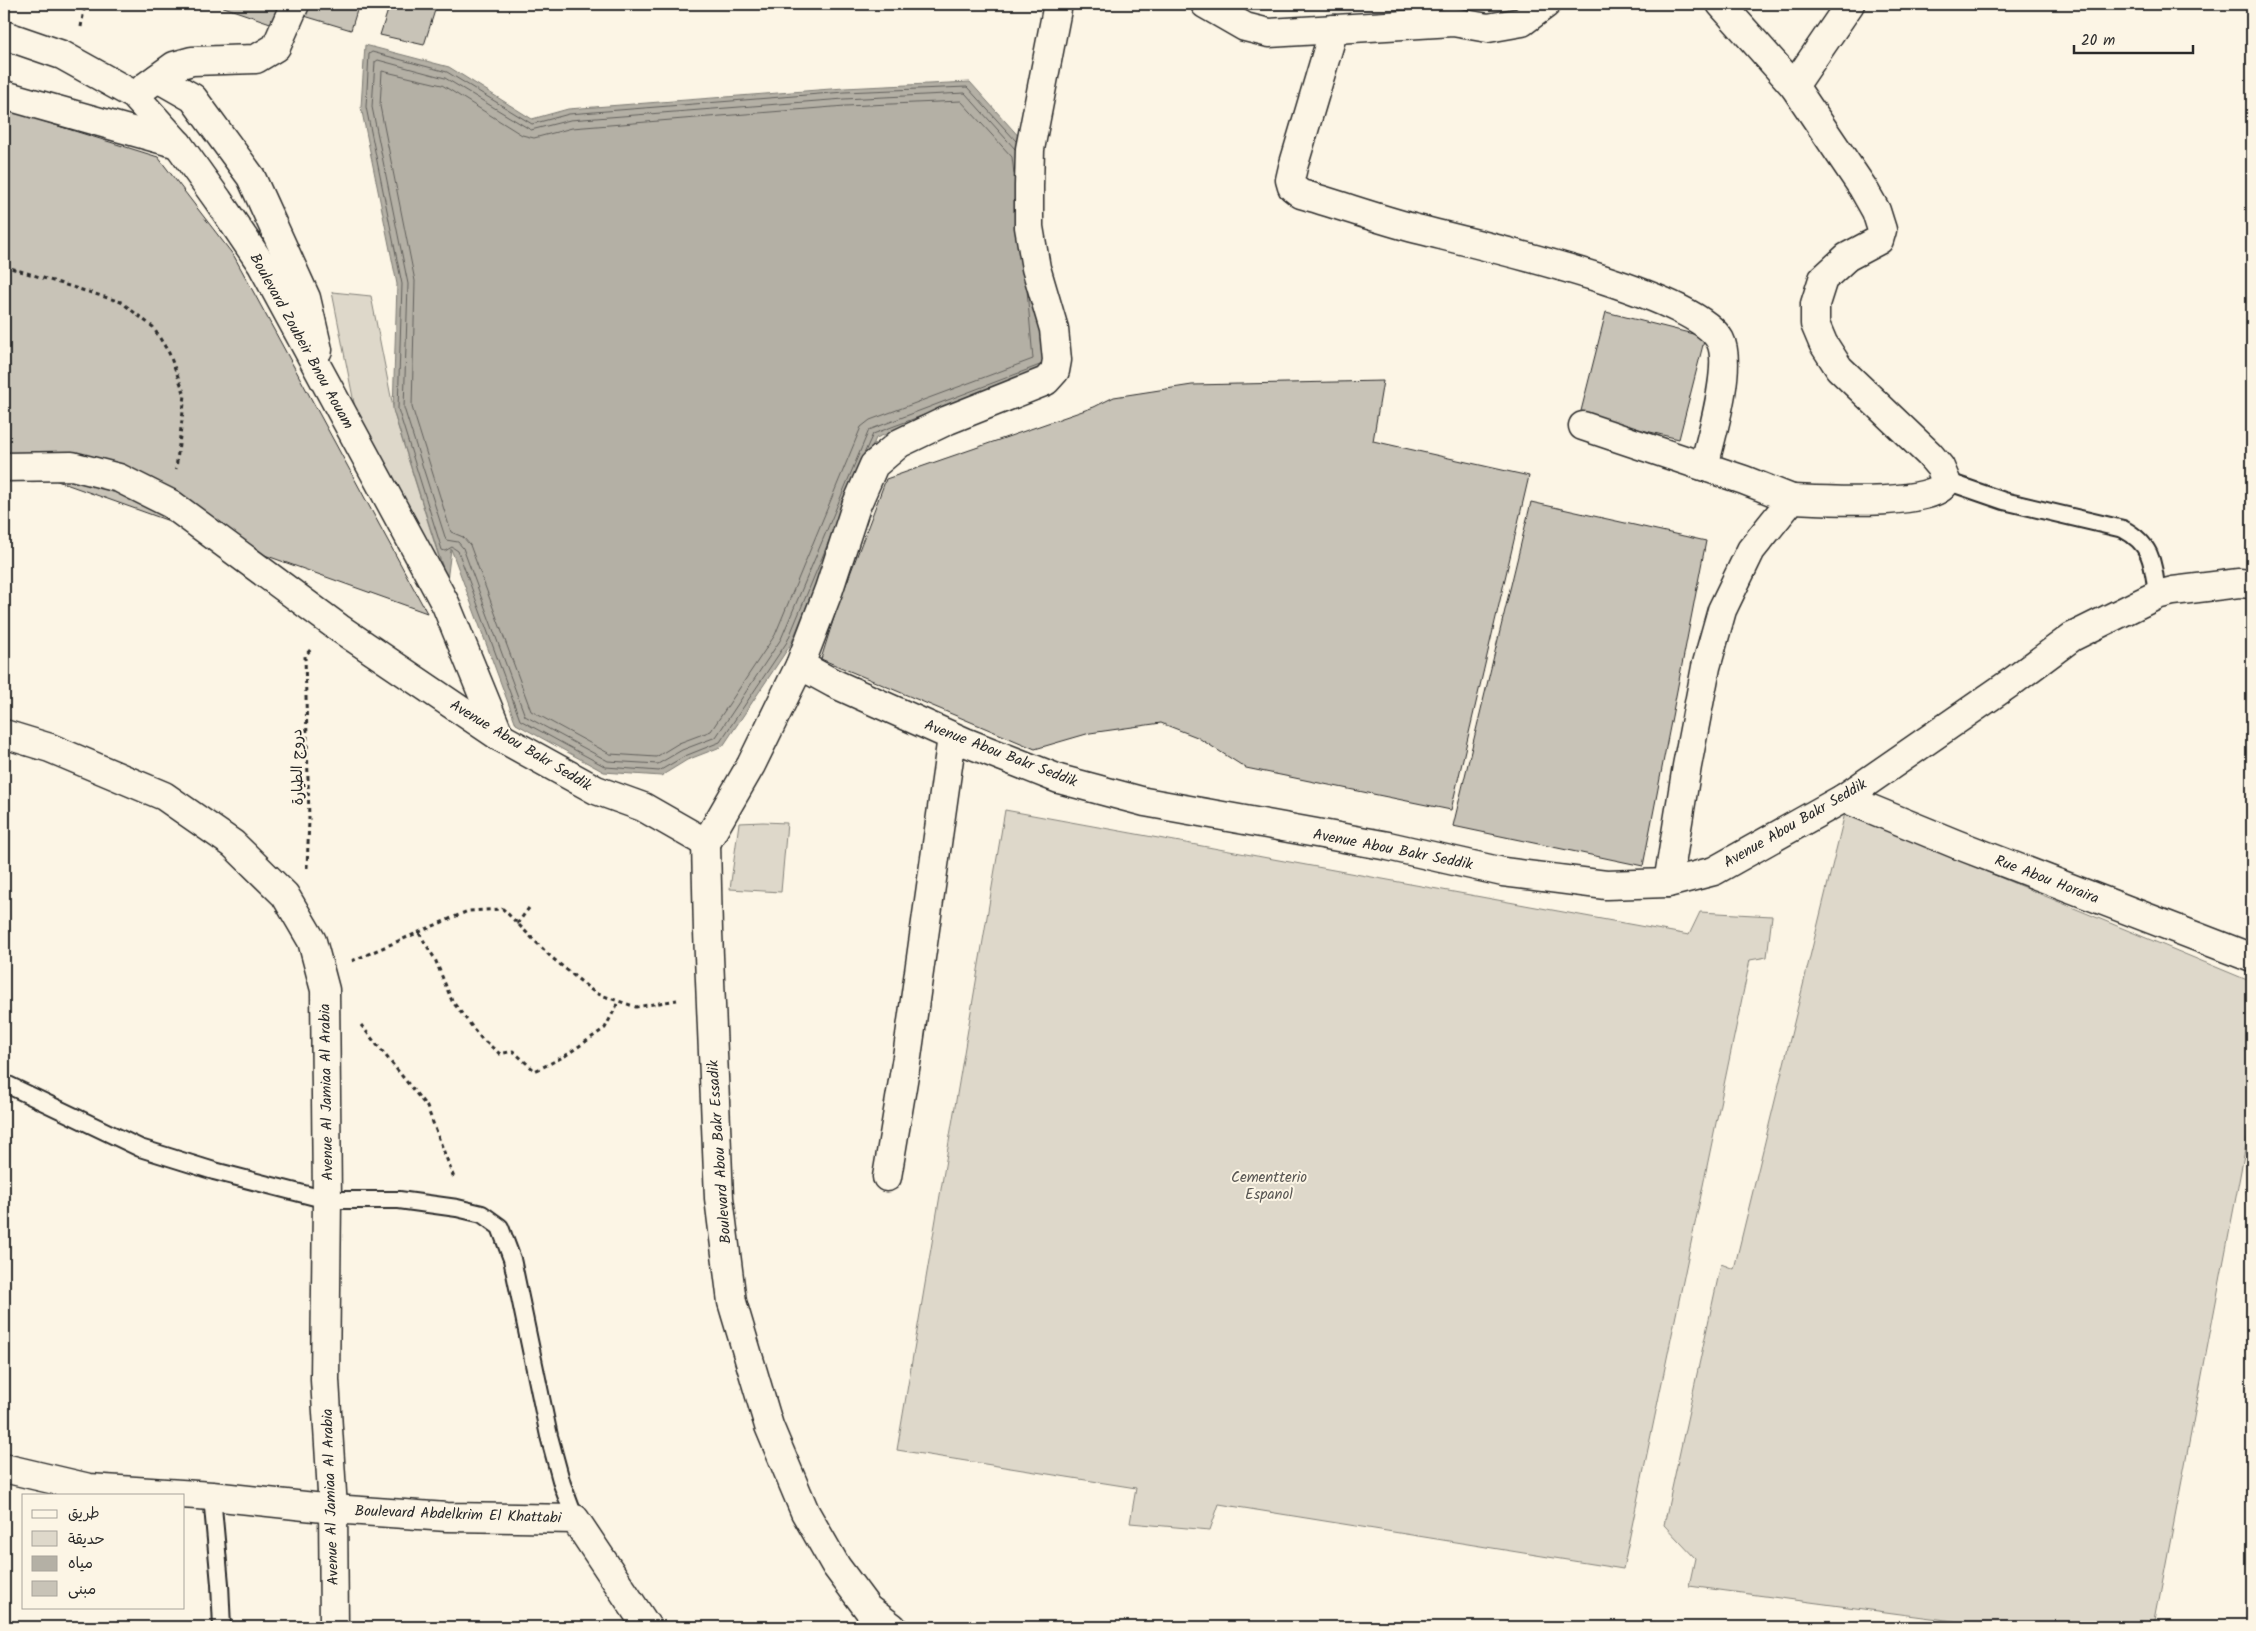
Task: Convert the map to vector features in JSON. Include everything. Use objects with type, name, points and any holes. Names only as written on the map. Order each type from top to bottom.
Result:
[{"type":"street","points":[[134,95],[174,66],[192,61],[256,58],[276,47],[295,4]]},
{"type":"street","points":[[706,843],[751,765],[800,665],[829,589],[856,506],[874,465],[900,443],[948,420],[1038,385],[1046,381],[1055,372],[1057,360],[1054,329],[1036,268],[1029,227],[1029,186],[1030,150],[1058,4]]},
{"type":"street","points":[[1206,4],[1245,27],[1270,34],[1453,22],[1488,28],[1522,22],[1546,4]]},
{"type":"street","points":[[1583,426],[1704,466],[1792,499],[1853,502],[1892,500],[1934,492],[1941,489],[1946,481],[1940,467],[1929,454],[1839,368],[1823,343],[1815,324],[1815,304],[1823,279],[1847,257],[1879,240],[1882,230],[1876,211],[1863,188],[1794,86],[1721,4]]},
{"type":"street","points":[[1794,86],[1850,4]]},
{"type":"street","points":[[1334,29],[1293,167],[1290,180],[1292,187],[1301,194],[1637,290],[1675,307],[1710,327],[1720,340],[1724,353],[1723,379],[1704,466]]},
{"type":"street","name":"Boulevard Zoubeir Bnou Aouam","points":[[4,35],[62,55],[134,95],[178,144],[262,265],[446,605],[500,736]]},
{"type":"street","points":[[158,78],[193,98],[251,177],[306,298],[325,383]]},
{"type":"street","points":[[4,95],[178,144]]},
{"type":"street","name":"Avenue Abou Bakr Seddik","points":[[4,467],[72,466],[119,478],[171,504],[332,622],[500,736],[596,790],[643,807],[706,843]]},
{"type":"street","points":[[1668,884],[1687,766],[1706,667],[1722,610],[1751,550],[1792,499]]},
{"type":"street","name":"Avenue Abou Bakr Seddik","points":[[800,665],[834,683],[952,736],[1059,779],[1145,802],[1388,846],[1503,872],[1606,885],[1668,884],[1714,871],[1844,798],[2072,637],[2157,595],[2173,591],[2239,583],[2252,584]]},
{"type":"street","name":"Avenue Al Jamiaa Al Arabia","points":[[4,734],[50,748],[164,796],[233,844],[285,895],[312,941],[325,990],[328,1200],[325,1380],[333,1509],[334,1627]]},
{"type":"street","points":[[887,1177],[907,1057],[952,736]]},
{"type":"street","name":"Rue Abou Horaira","points":[[1844,798],[2252,958]]},
{"type":"street","name":"Boulevard Abou Bakr Essadik","points":[[706,843],[710,996],[719,1198],[732,1302],[769,1426],[805,1512],[836,1566],[868,1609],[892,1627]]},
{"type":"street","name":"Boulevard Abdelkrim El Khattabi","points":[[4,1468],[89,1488],[181,1494]]},
{"type":"street","name":"Boulevard Abdelkrim El Khattabi","points":[[185,1494],[333,1509],[447,1517],[574,1519],[646,1627]]},
{"type":"lane","points":[[1946,481],[2004,501],[2123,529],[2136,536],[2147,547],[2153,563],[2157,595]]},
{"type":"lane","points":[[4,1084],[140,1148],[214,1171],[328,1200],[399,1200],[457,1208],[482,1214],[500,1227],[512,1259],[549,1436],[574,1519]]},
{"type":"lane","points":[[212,1496],[222,1627]]},
{"type":"path","points":[[4,266],[121,302],[153,327],[169,353],[185,395],[171,504]]},
{"type":"path","name":"دروج الطيارة","points":[[300,920],[305,890],[309,820],[305,656],[332,622]]},
{"type":"path","points":[[518,924],[529,908]]},
{"type":"path","points":[[321,974],[468,911],[504,909],[551,957],[595,994],[636,1007],[710,996]]},
{"type":"path","points":[[419,933],[435,959],[452,1001],[481,1038],[500,1054],[513,1051],[535,1071],[565,1056],[605,1028],[619,1001]]},
{"type":"path","points":[[361,1024],[427,1107],[453,1175],[457,1208]]},
{"type":"green space","points":[[332,292],[371,296],[395,417],[442,567],[428,571],[360,433]]},
{"type":"green space","name":"Cementterio Espanol","points":[[1005,810],[1689,935],[1700,912],[1772,916],[1767,957],[1750,960],[1623,1569],[1219,1504],[1210,1530],[1130,1523],[1136,1488],[897,1450]]},
{"type":"green space","points":[[1845,813],[2252,982],[2252,1113],[2154,1627],[1999,1627],[1689,1586],[1695,1558],[1664,1525],[1721,1264],[1734,1269]]},
{"type":"green space","points":[[739,823],[787,823],[781,892],[730,889]]},
{"type":"water","points":[[365,45],[449,67],[532,119],[568,109],[844,88],[970,82],[1030,149],[1055,371],[876,438],[791,644],[723,746],[687,760],[661,776],[604,772],[516,724],[451,549],[447,581],[393,410],[397,284],[361,107]]},
{"type":"building","points":[[215,4],[290,4],[279,26]]},
{"type":"building","points":[[306,4],[359,4],[351,30],[301,15]]},
{"type":"building","points":[[390,4],[437,4],[424,45],[380,35]]},
{"type":"building","points":[[4,109],[158,157],[234,256],[427,613],[4,462]]},
{"type":"building","points":[[1606,312],[1705,337],[1679,439],[1580,415]]},
{"type":"building","points":[[1383,381],[1373,441],[1529,476],[1451,810],[1246,768],[1197,737],[1161,723],[1090,733],[1035,749],[821,659],[836,611],[886,479],[1094,407],[1114,397],[1192,385]]},
{"type":"building","points":[[1531,502],[1706,541],[1643,866],[1453,826]]}]
